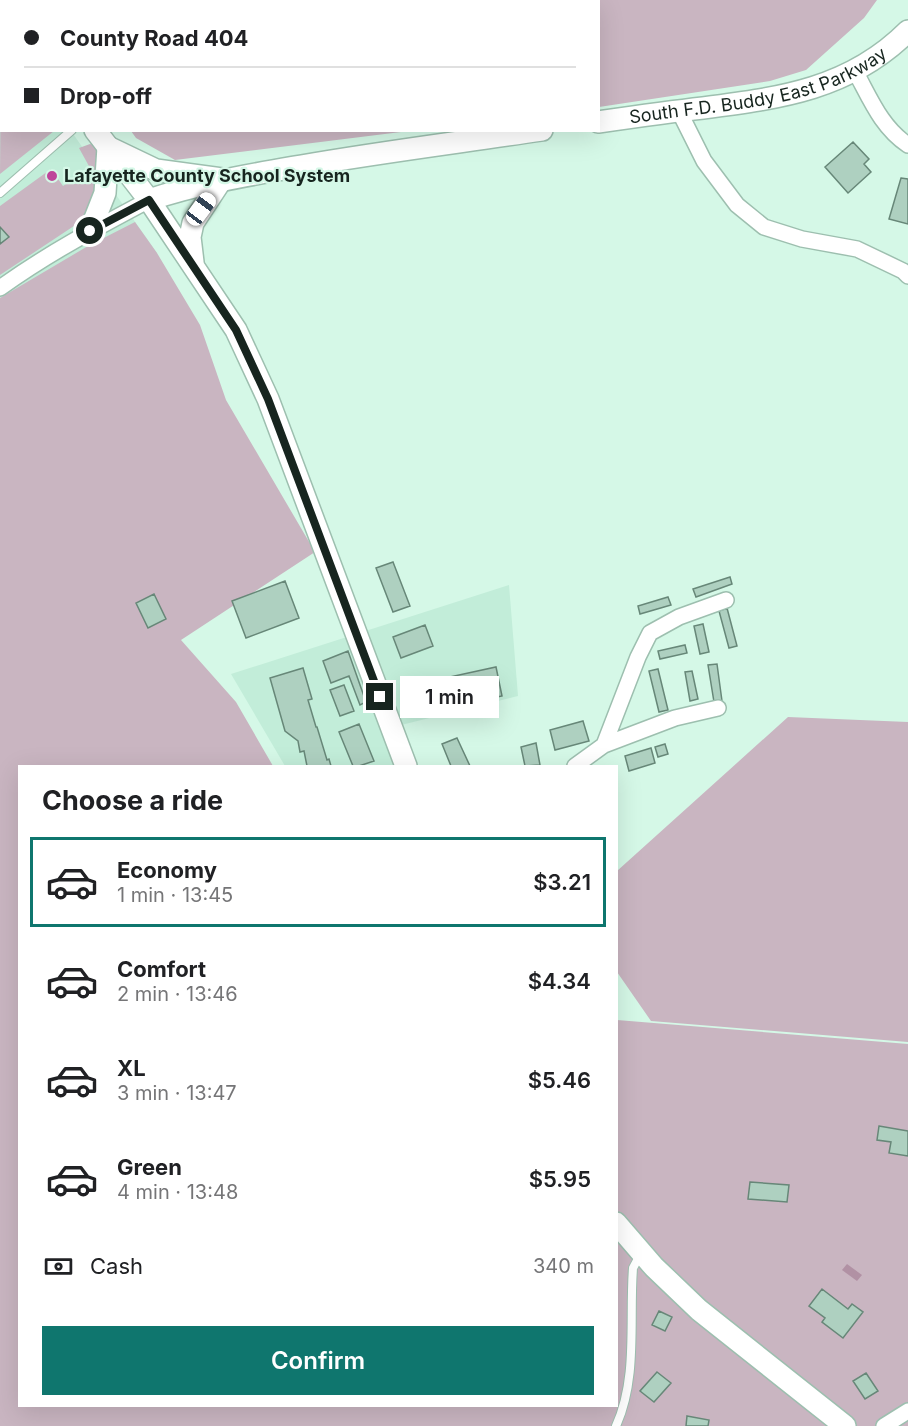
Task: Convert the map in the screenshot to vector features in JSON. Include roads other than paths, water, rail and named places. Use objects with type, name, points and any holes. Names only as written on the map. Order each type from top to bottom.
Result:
[{"type":"main road","name":"South F.D. Buddy East Parkway","points":[[600,122],[788,96],[826,84],[855,71],[889,49],[908,31]]},
{"type":"main road","points":[[97,132],[149,200],[236,330],[268,399],[406,765]]},
{"type":"main road","points":[[149,200],[190,186],[222,179],[528,132]]},
{"type":"main road","points":[[108,147],[156,170],[222,179]]},
{"type":"main road","points":[[90,231],[105,193],[108,147]]},
{"type":"main road","points":[[193,265],[190,237],[193,223],[222,179]]},
{"type":"main road","points":[[618,1225],[654,1268],[699,1310],[845,1426]]},
{"type":"street","points":[[855,71],[884,124],[896,137],[908,145]]},
{"type":"street","points":[[679,111],[704,161],[737,205],[764,227],[802,239],[857,249],[903,271],[908,276]]},
{"type":"street","points":[[0,288],[25,270],[90,231],[149,200]]},
{"type":"street","points":[[604,745],[638,657],[650,633],[679,617],[726,600]]},
{"type":"street","points":[[575,765],[604,745],[675,718],[718,708]]},
{"type":"street","points":[[884,1426],[908,1411]]},
{"type":"lane","points":[[0,193],[4,184],[69,132]]},
{"type":"lane","points":[[616,1426],[623,1410],[629,1378],[633,1268],[641,1252]]},
{"type":"place","name":"Lafayette County School System","points":[[52,176]]}]
